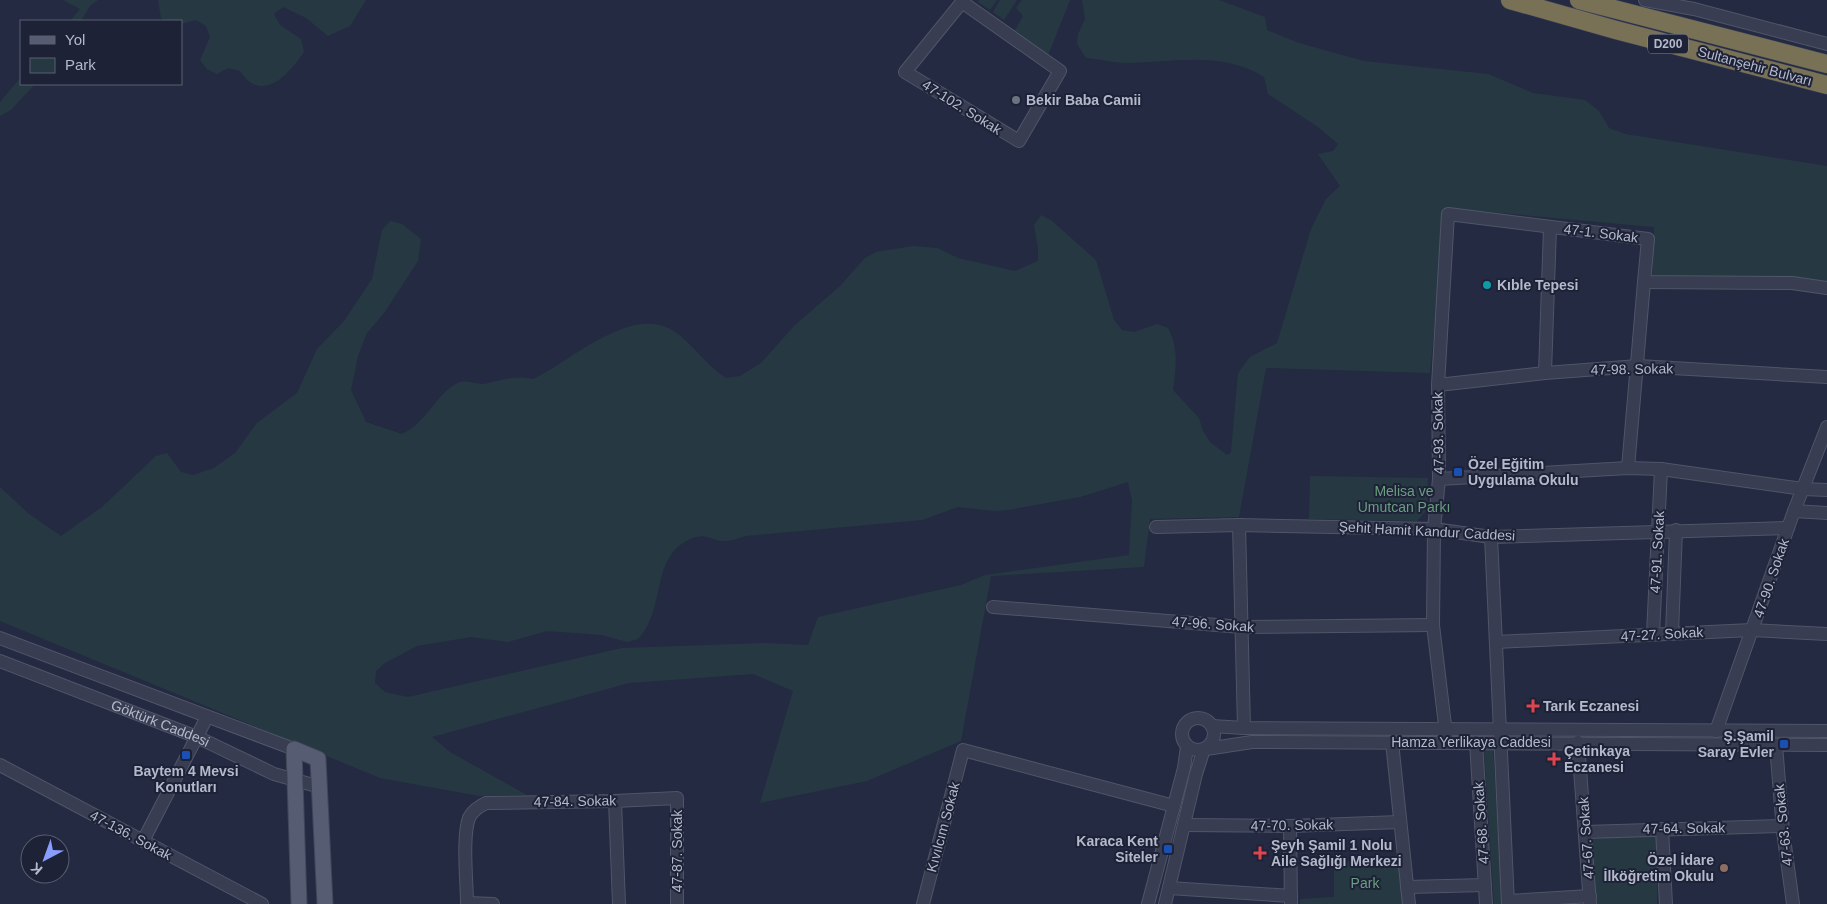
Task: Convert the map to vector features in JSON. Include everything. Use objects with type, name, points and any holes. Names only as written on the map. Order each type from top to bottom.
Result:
[{"type":"highway","name":"Sultanşehir Bulvarı","points":[[1510,0],[1616,30],[1827,85]]},
{"type":"highway","name":"Sultanşehir Bulvarı","points":[[1579,0],[1827,64]]},
{"type":"main road","name":"Göktürk Caddesi","points":[[294,749],[318,759],[320,787]]},
{"type":"main road","points":[[294,749],[299,904]]},
{"type":"main road","points":[[320,787],[325,904]]},
{"type":"street","points":[[1645,0],[1694,9],[1827,44]]},
{"type":"street","name":"47-102. Sokak","points":[[962,1],[1060,71],[1019,141],[905,72],[962,1]]},
{"type":"street","name":"47-1. Sokak","points":[[1448,214],[1648,239],[1644,282]]},
{"type":"street","name":"47-93. Sokak","points":[[1446,736],[1434,625],[1434,528],[1439,479],[1438,384],[1448,214]]},
{"type":"street","points":[[1545,373],[1550,226]]},
{"type":"street","points":[[1628,468],[1644,282],[1792,283],[1827,288]]},
{"type":"street","name":"47-98. Sokak","points":[[1438,384],[1638,366],[1827,377]]},
{"type":"street","name":"47-90. Sokak","points":[[1716,731],[1794,511],[1827,427]]},
{"type":"street","points":[[1439,479],[1628,468],[1661,469],[1803,489],[1827,490]]},
{"type":"street","name":"47-91. Sokak","points":[[1653,634],[1661,469]]},
{"type":"street","points":[[1794,511],[1827,513]]},
{"type":"street","points":[[1239,525],[1244,728]]},
{"type":"street","name":"Şehit Hamit Kandur Caddesi","points":[[1156,527],[1239,525],[1434,528],[1491,537],[1658,530],[1788,528]]},
{"type":"street","name":"47-91. Sokak","points":[[1672,634],[1676,530]]},
{"type":"street","name":"47-68. Sokak","points":[[1491,537],[1508,903]]},
{"type":"street","name":"47-96. Sokak","points":[[993,606],[1242,627],[1434,625]]},
{"type":"street","name":"47-27. Sokak","points":[[1496,642],[1752,630],[1827,634]]},
{"type":"street","name":"Göktürk Caddesi","points":[[0,638],[294,749]]},
{"type":"street","name":"Göktürk Caddesi","points":[[0,661],[197,737],[274,774],[320,787]]},
{"type":"street","points":[[143,841],[207,717]]},
{"type":"street","points":[[1148,904],[1174,806],[1187,746],[1182,734],[1187,722],[1200,718],[1212,726],[1213,740],[1205,749],[1196,774],[1165,904]]},
{"type":"street","name":"Hamza Yerlikaya Caddesi","points":[[1212,726],[1446,736],[1827,731]]},
{"type":"street","name":"Hamza Yerlikaya Caddesi","points":[[1205,749],[1252,742],[1392,742],[1446,736],[1476,742],[1500,735],[1578,742],[1827,745]]},
{"type":"street","points":[[1392,742],[1408,904]]},
{"type":"street","name":"47-68. Sokak","points":[[1476,742],[1486,904]]},
{"type":"street","name":"47-67. Sokak","points":[[1578,742],[1590,900]]},
{"type":"street","name":"47-63. Sokak","points":[[1776,745],[1782,826],[1793,904]]},
{"type":"street","points":[[1187,746],[1196,751],[1205,749]]},
{"type":"street","name":"Kıvılcım Sokak","points":[[923,904],[964,750],[1174,806]]},
{"type":"street","name":"47-136. Sokak","points":[[0,765],[262,904]]},
{"type":"street","name":"47-84. Sokak","points":[[468,903],[467,830],[469,818],[475,809],[486,803],[677,798]]},
{"type":"street","name":"47-87. Sokak","points":[[677,798],[677,904]]},
{"type":"street","points":[[615,801],[619,904]]},
{"type":"street","name":"47-70. Sokak","points":[[1184,825],[1290,826],[1400,822]]},
{"type":"street","points":[[1169,888],[1291,900],[1290,826]]},
{"type":"street","name":"47-64. Sokak","points":[[1585,832],[1782,826]]},
{"type":"street","points":[[1662,829],[1666,904]]},
{"type":"street","points":[[1407,887],[1485,885]]},
{"type":"street","points":[[1508,903],[1590,900]]},
{"type":"street","points":[[468,903],[493,904]]},
{"type":"green space","points":[[63,0],[98,0],[90,6],[82,20],[71,20],[80,9]]},
{"type":"green space","points":[[158,0],[366,0],[350,26],[328,36],[306,18],[283,7],[274,14],[280,25],[301,39],[304,52],[283,77],[266,86],[248,81],[240,71],[228,68],[217,74],[207,69],[200,60],[210,37],[206,26],[196,20],[182,24],[182,20],[164,20],[161,18]]},
{"type":"green space","points":[[979,0],[997,0],[990,10],[978,2]]},
{"type":"green space","points":[[1000,0],[1017,0],[1004,20],[993,12]]},
{"type":"green space","points":[[1022,0],[1070,0],[1047,58],[1012,35],[1023,16],[1016,8]]},
{"type":"green space","points":[[1082,0],[1219,0],[1265,17],[1267,30],[1299,43],[1364,61],[1488,74],[1533,93],[1585,100],[1599,111],[1609,128],[1625,134],[1827,166],[1827,283],[1652,278],[1654,227],[1446,208],[1430,373],[1266,368],[1239,517],[1150,519],[1144,567],[991,576],[961,741],[867,781],[760,803],[793,691],[753,674],[629,683],[432,737],[450,752],[527,795],[479,796],[380,778],[0,621],[0,487],[29,514],[61,536],[102,507],[156,456],[167,453],[181,472],[193,475],[214,468],[235,453],[257,423],[297,393],[317,349],[344,321],[372,279],[382,230],[390,221],[402,224],[421,239],[418,261],[384,313],[367,333],[358,356],[351,390],[366,422],[402,434],[418,423],[444,393],[458,383],[484,384],[514,378],[533,379],[600,339],[619,330],[637,325],[655,324],[672,330],[726,378],[740,376],[761,363],[794,326],[840,286],[865,258],[876,252],[913,246],[937,248],[958,258],[1015,271],[1038,261],[1034,225],[1041,215],[1052,221],[1096,260],[1114,320],[1122,330],[1134,332],[1157,324],[1168,328],[1175,351],[1176,366],[1173,390],[1199,418],[1203,431],[1210,442],[1227,455],[1231,452],[1238,373],[1250,357],[1277,343],[1311,229],[1326,199],[1340,186],[1318,154],[1333,151],[1338,144],[1318,127],[1268,94],[1264,77],[1248,69],[1215,61],[1180,60],[1128,63],[1086,58],[1077,44],[1078,34],[1085,19]],"holes":[[[1128,482],[1132,500],[1129,555],[985,575],[961,585],[818,617],[808,645],[765,643],[622,648],[408,697],[385,692],[375,683],[376,671],[385,663],[417,646],[471,637],[508,642],[547,631],[602,635],[627,642],[638,639],[647,626],[653,612],[664,568],[671,555],[681,544],[696,537],[703,536],[725,541],[745,536],[922,520],[958,507],[995,511],[1008,510],[1080,497]]]},
{"type":"green space","points":[[20,78],[20,85],[34,85],[11,110],[0,116],[0,102]]},
{"type":"green space","name":"Melisa ve Umutcan Parkı","points":[[1310,476],[1428,478],[1427,510],[1417,521],[1309,519]]},
{"type":"green space","points":[[1493,747],[1502,904],[1494,904],[1484,748]]},
{"type":"green space","points":[[1657,834],[1657,904],[1594,904],[1592,836]]},
{"type":"green space","name":"Park","points":[[1334,861],[1399,862],[1403,904],[1300,904],[1300,899],[1334,897]]},
{"type":"place","name":"Bekir Baba Camii","points":[[1016,100]]},
{"type":"place","name":"Kıble Tepesi","points":[[1487,285]]},
{"type":"place","name":"Özel Eğitim Uygulama Okulu","points":[[1458,472]]},
{"type":"place","name":"Tarık Eczanesi","points":[[1533,706]]},
{"type":"place","name":"Ş.Şamil Saray Evler","points":[[1784,744]]},
{"type":"place","name":"Baytem 4 Mevsi Konutları","points":[[186,755]]},
{"type":"place","name":"Çetinkaya Eczanesi","points":[[1554,759]]},
{"type":"place","name":"Karaca Kent Siteler","points":[[1168,849]]},
{"type":"place","name":"Şeyh Şamil 1 Nolu Aile Sağlığı Merkezi","points":[[1260,853]]},
{"type":"place","name":"Özel İdare İlköğretim Okulu","points":[[1724,868]]}]
